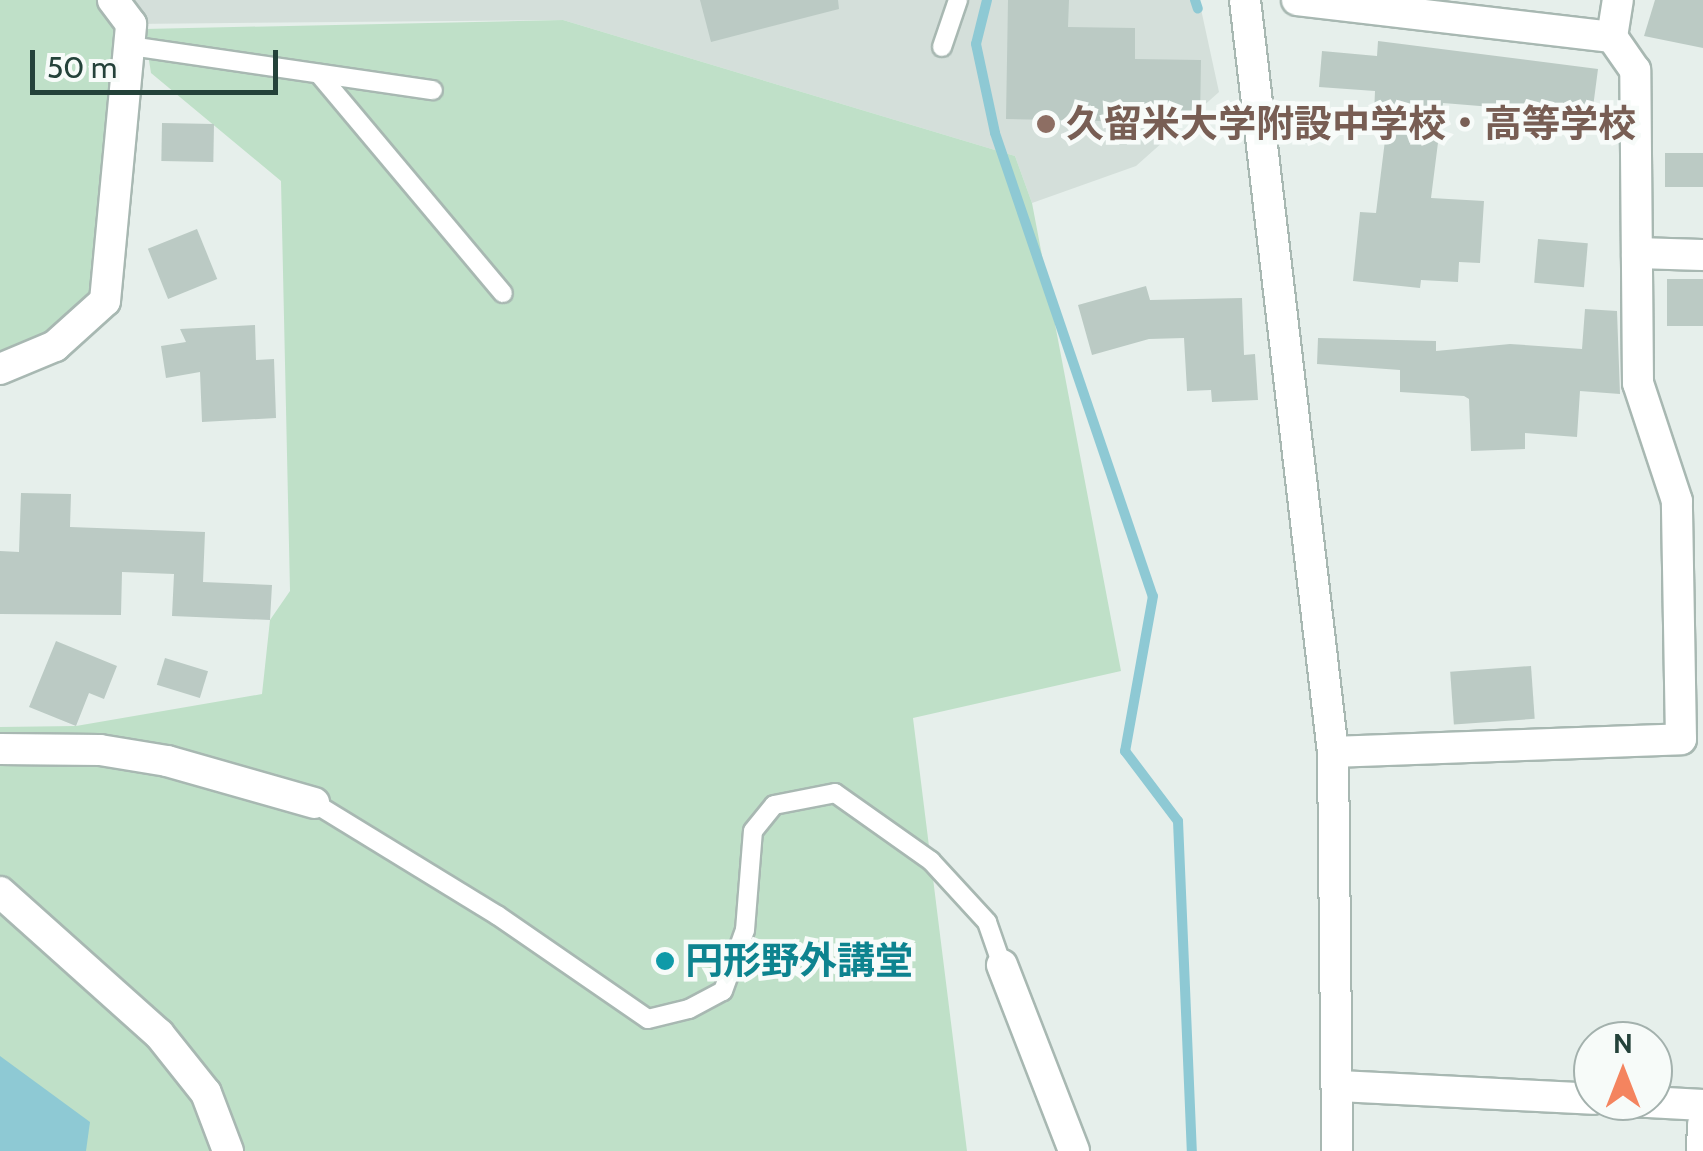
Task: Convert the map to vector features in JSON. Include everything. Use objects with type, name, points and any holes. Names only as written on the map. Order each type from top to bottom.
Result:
[{"type":"street","points":[[0,369],[55,346],[105,302],[131,24],[113,0]]},
{"type":"street","points":[[1245,0],[1332,752],[1339,1086],[1336,1151]]},
{"type":"street","points":[[1297,0],[1612,37]]},
{"type":"street","points":[[1332,752],[1681,739],[1678,500],[1638,383],[1635,70],[1612,37],[1618,0]]},
{"type":"street","points":[[1637,253],[1703,255]]},
{"type":"street","points":[[0,749],[100,750],[167,761],[314,803]]},
{"type":"street","points":[[0,892],[159,1034],[206,1093],[228,1151]]},
{"type":"street","points":[[1002,966],[1074,1151]]},
{"type":"street","points":[[1339,1086],[1573,1098]]},
{"type":"street","points":[[1673,1103],[1703,1105]]},
{"type":"street","points":[[1702,1151],[1703,1125]]},
{"type":"lane","points":[[942,47],[958,0]]},
{"type":"lane","points":[[130,46],[433,90]]},
{"type":"lane","points":[[319,74],[503,293]]},
{"type":"lane","points":[[314,803],[497,915],[648,1019],[689,1010],[723,991],[745,930],[753,832],[774,806],[835,793],[930,861],[986,922],[1002,966]]},
{"type":"shaded area","name":"久留米大学附設中学校・高等学校","points":[[116,0],[1199,0],[1219,92],[1136,166],[1032,203],[1015,156],[563,20],[131,24]]},
{"type":"green space","points":[[0,0],[113,0],[131,24],[105,301],[0,369]]},
{"type":"green space","points":[[563,20],[1015,156],[1032,203],[1121,671],[913,718],[967,1151],[0,1151],[0,727],[76,726],[262,694],[270,620],[290,591],[281,181],[151,73],[144,29]]},
{"type":"water","points":[[0,1056],[90,1122],[86,1151],[0,1151]]},
{"type":"building","points":[[700,0],[838,0],[839,9],[711,42]]},
{"type":"building","points":[[1008,0],[1069,0],[1068,27],[1135,28],[1135,59],[1201,60],[1200,123],[1006,119]]},
{"type":"building","points":[[1655,0],[1703,0],[1703,48],[1644,36]]},
{"type":"building","points":[[1378,41],[1598,69],[1592,115],[1443,103],[1431,198],[1484,201],[1480,263],[1459,262],[1458,282],[1421,280],[1420,288],[1353,281],[1360,212],[1376,213],[1388,116],[1374,115],[1375,91],[1319,87],[1322,51],[1377,56]]},
{"type":"building","points":[[162,123],[214,124],[213,162],[161,161]]},
{"type":"building","points":[[1665,153],[1703,153],[1703,187],[1665,187]]},
{"type":"building","points":[[197,229],[217,279],[168,299],[148,249]]},
{"type":"building","points":[[1538,239],[1588,243],[1584,287],[1534,283]]},
{"type":"building","points":[[1667,279],[1703,279],[1703,326],[1667,326]]},
{"type":"building","points":[[1146,286],[1150,300],[1242,298],[1244,355],[1255,354],[1258,400],[1212,402],[1211,390],[1187,391],[1184,338],[1149,339],[1092,355],[1078,305]]},
{"type":"building","points":[[1585,309],[1617,311],[1620,394],[1580,391],[1577,437],[1525,433],[1525,449],[1471,451],[1469,399],[1464,396],[1400,392],[1400,370],[1317,364],[1318,338],[1436,341],[1436,351],[1510,344],[1582,349]]},
{"type":"building","points":[[255,325],[256,360],[274,359],[276,418],[202,422],[200,372],[166,378],[161,346],[186,342],[180,329]]},
{"type":"building","points":[[21,493],[71,494],[70,527],[205,532],[203,582],[272,585],[270,620],[172,616],[174,574],[122,572],[121,615],[0,614],[0,551],[19,552]]},
{"type":"building","points":[[56,641],[117,666],[104,699],[89,693],[76,726],[29,707]]},
{"type":"building","points":[[165,658],[208,671],[200,698],[157,685]]},
{"type":"building","points":[[1531,666],[1535,719],[1454,725],[1450,672]]},
{"type":"waterway","points":[[987,0],[976,44],[995,133],[1153,596],[1125,751],[1178,821],[1192,1151]]},
{"type":"waterway","points":[[1195,0],[1198,9]]},
{"type":"place","name":"久留米大学附設中学校・高等学校","points":[[1046,124]]},
{"type":"place","name":"円形野外講堂","points":[[665,961]]}]
